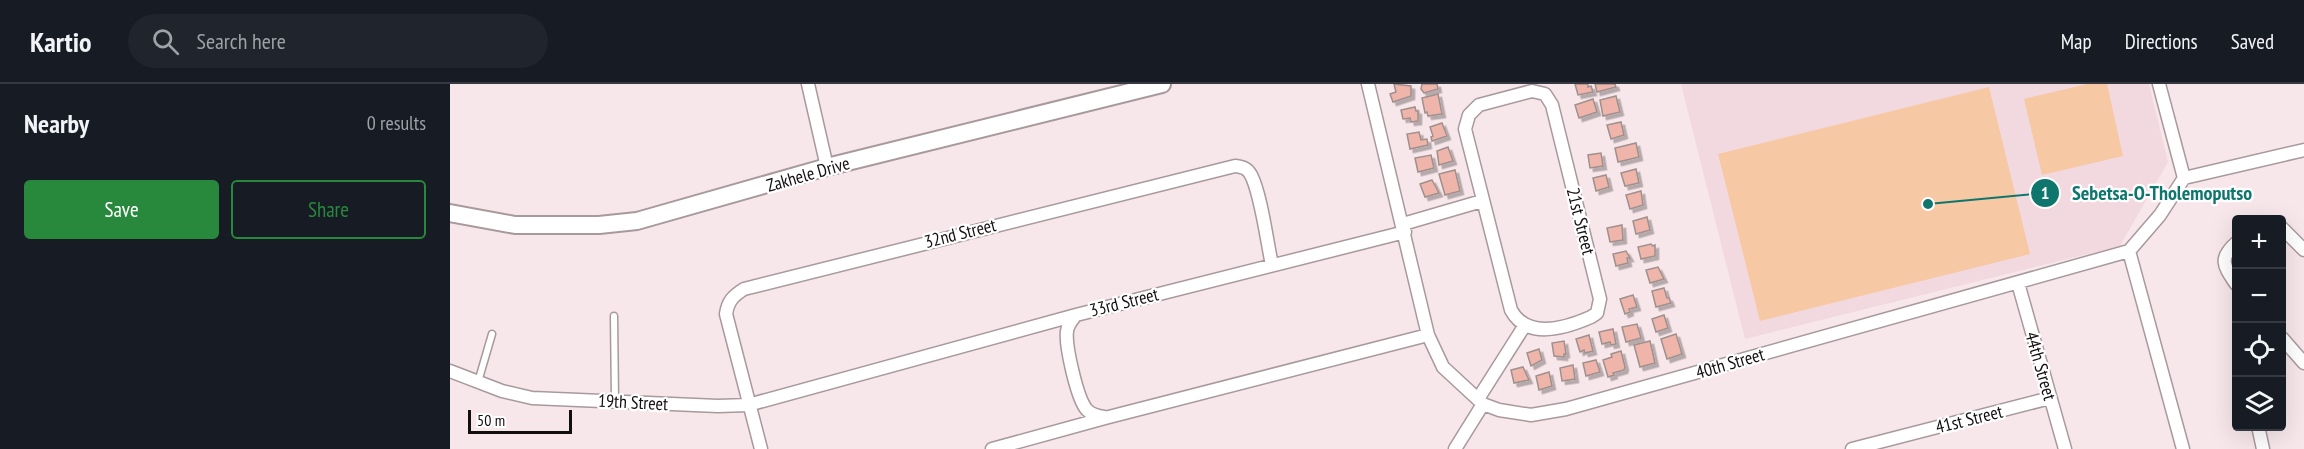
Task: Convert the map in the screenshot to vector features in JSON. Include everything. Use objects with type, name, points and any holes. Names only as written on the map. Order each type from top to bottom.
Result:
[{"type":"street","points":[[808,84],[827,167]]},
{"type":"street","name":"Zakhele Drive","points":[[450,213],[514,225],[600,225],[637,221],[827,167],[1162,84]]},
{"type":"street","name":"40th Street","points":[[1368,84],[1428,335],[1443,367],[1481,402],[1516,414],[1547,414],[2129,251]]},
{"type":"street","points":[[2160,84],[2184,178]]},
{"type":"street","name":"21st Street","points":[[1532,92],[1545,94],[1552,105],[1600,299],[1597,313],[1585,320],[1548,330],[1525,325],[1516,320],[1511,310],[1482,201],[1465,129],[1468,115],[1479,105],[1493,101],[1532,92]]},
{"type":"street","points":[[2183,449],[2129,251],[2160,215],[2184,178],[2304,150]]},
{"type":"street","name":"32nd Street","points":[[761,449],[726,314],[728,303],[744,288],[1235,166],[1244,167],[1250,174],[1255,187],[1272,265]]},
{"type":"street","name":"33rd Street","points":[[1105,417],[1094,416],[1081,400],[1067,342],[1069,324],[1076,315],[1272,265],[1404,228],[1482,201]]},
{"type":"street","points":[[2286,232],[2304,250]]},
{"type":"street","points":[[2232,247],[2227,253],[2224,263],[2232,278]]},
{"type":"street","name":"44th Street","points":[[2018,283],[2065,449]]},
{"type":"street","name":"19th Street","points":[[450,371],[502,391],[532,398],[718,406],[748,405],[1076,315]]},
{"type":"street","points":[[1455,449],[1525,325]]},
{"type":"street","points":[[992,449],[1105,417],[1428,335]]},
{"type":"street","points":[[2286,343],[2304,363]]},
{"type":"street","name":"41st Street","points":[[1852,449],[2050,398]]},
{"type":"street","points":[[2259,431],[2264,449]]},
{"type":"lane","points":[[614,316],[615,401]]},
{"type":"lane","points":[[478,382],[492,334]]},
{"type":"shaded area","points":[[1681,84],[2149,84],[2168,162],[2120,246],[1745,339]]},
{"type":"shaded area","points":[[2087,84],[2107,84],[2123,156],[2042,175],[2024,99]]},
{"type":"shaded area","points":[[1989,87],[2030,254],[1760,321],[1718,154]]},
{"type":"building","points":[[1394,84],[1411,86],[1411,96],[1393,102],[1390,94],[1396,92]]},
{"type":"building","points":[[1422,84],[1437,84],[1438,89],[1424,93],[1421,89]]},
{"type":"building","points":[[1575,84],[1588,84],[1593,92],[1578,95]]},
{"type":"building","points":[[1595,84],[1615,84],[1616,87],[1597,92]]},
{"type":"building","points":[[1438,94],[1442,114],[1428,116],[1427,112],[1425,113],[1422,98]]},
{"type":"building","points":[[1616,96],[1620,112],[1603,116],[1600,100]]},
{"type":"building","points":[[1593,99],[1597,112],[1579,118],[1575,105]]},
{"type":"building","points":[[1415,107],[1418,111],[1418,121],[1411,122],[1410,118],[1403,119],[1401,110]]},
{"type":"building","points":[[1621,122],[1624,135],[1611,139],[1607,125]]},
{"type":"building","points":[[1442,123],[1447,136],[1432,141],[1430,127]]},
{"type":"building","points":[[1419,132],[1421,140],[1427,139],[1428,145],[1410,149],[1407,134]]},
{"type":"building","points":[[1636,143],[1639,157],[1618,162],[1615,148]]},
{"type":"building","points":[[1448,147],[1453,161],[1439,165],[1437,151]]},
{"type":"building","points":[[1601,153],[1603,166],[1590,168],[1588,155]]},
{"type":"building","points":[[1431,155],[1434,168],[1418,172],[1415,158]]},
{"type":"building","points":[[1636,169],[1639,183],[1625,186],[1621,173]]},
{"type":"building","points":[[1455,170],[1460,191],[1445,195],[1439,174]]},
{"type":"building","points":[[1606,175],[1609,187],[1596,191],[1593,178]]},
{"type":"building","points":[[1432,180],[1439,193],[1425,197],[1420,184]]},
{"type":"building","points":[[1641,191],[1643,205],[1630,209],[1626,195]]},
{"type":"building","points":[[1647,217],[1650,230],[1636,234],[1633,221]]},
{"type":"building","points":[[1622,225],[1623,240],[1610,242],[1607,228]]},
{"type":"building","points":[[1655,245],[1655,256],[1641,259],[1638,247]]},
{"type":"building","points":[[1626,251],[1630,258],[1627,258],[1628,263],[1616,266],[1613,254]]},
{"type":"building","points":[[1658,267],[1664,279],[1650,283],[1646,270]]},
{"type":"building","points":[[1664,288],[1671,303],[1656,307],[1652,291]]},
{"type":"building","points":[[1633,295],[1637,307],[1629,309],[1630,312],[1625,314],[1620,299]]},
{"type":"building","points":[[1664,315],[1668,328],[1656,332],[1652,319]]},
{"type":"building","points":[[1637,324],[1641,338],[1626,342],[1622,327]]},
{"type":"building","points":[[1613,329],[1616,344],[1611,345],[1610,342],[1602,344],[1599,332]]},
{"type":"building","points":[[1676,334],[1682,354],[1667,359],[1661,339]]},
{"type":"building","points":[[1589,335],[1593,351],[1580,352],[1576,339]]},
{"type":"building","points":[[1564,341],[1566,354],[1564,357],[1554,356],[1552,343]]},
{"type":"building","points":[[1650,341],[1655,363],[1640,367],[1634,345]]},
{"type":"building","points":[[1539,349],[1542,360],[1531,366],[1527,353]]},
{"type":"building","points":[[1621,351],[1624,370],[1608,377],[1603,360]]},
{"type":"building","points":[[1596,360],[1600,372],[1586,376],[1583,363]]},
{"type":"building","points":[[1573,365],[1575,379],[1562,381],[1560,368]]},
{"type":"building","points":[[1523,367],[1529,380],[1514,383],[1511,370]]},
{"type":"building","points":[[1549,372],[1552,386],[1539,390],[1536,376]]},
{"type":"place","name":"Sebetsa-O-Tholemoputso","points":[[1928,204]]}]
